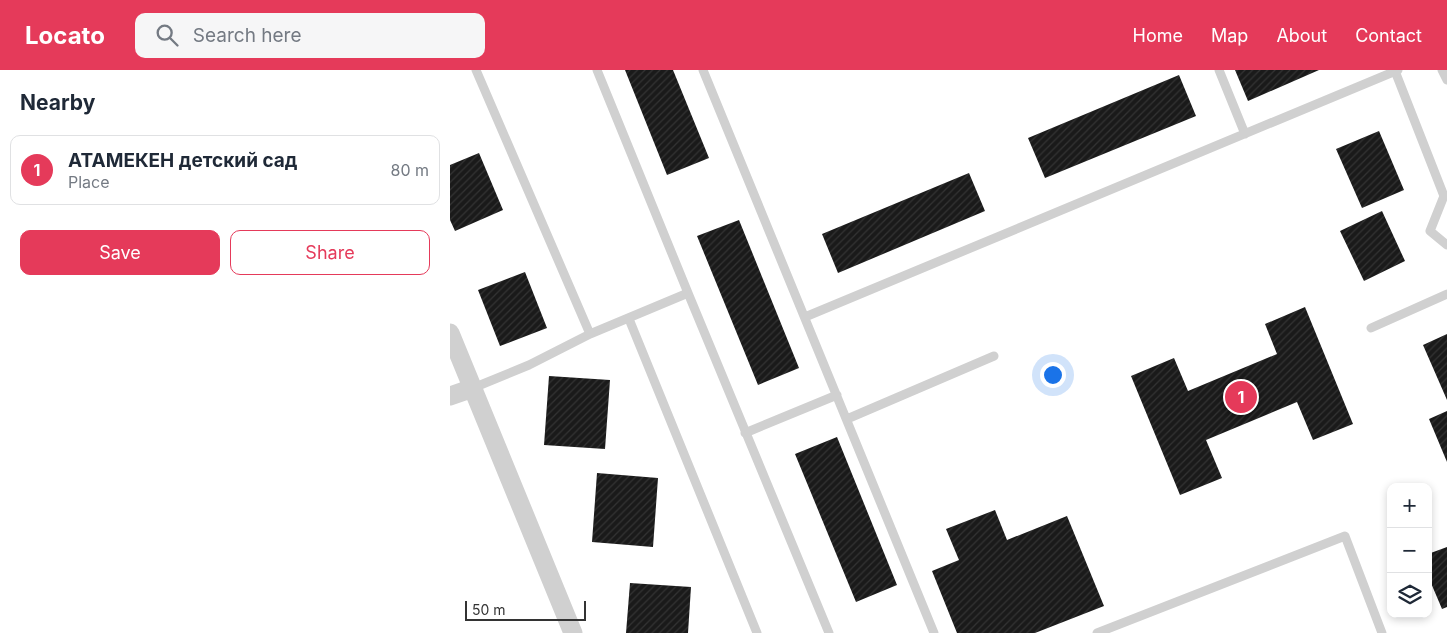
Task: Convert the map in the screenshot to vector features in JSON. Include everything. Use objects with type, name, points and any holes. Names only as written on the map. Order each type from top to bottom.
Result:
[{"type":"street","points":[[450,333],[573,633]]},
{"type":"street","points":[[450,396],[473,388]]},
{"type":"lane","points":[[476,70],[590,334]]},
{"type":"lane","points":[[597,70],[829,633]]},
{"type":"lane","points":[[703,70],[838,395],[934,633]]},
{"type":"lane","points":[[1220,70],[1245,134]]},
{"type":"lane","points":[[1442,70],[1447,80]]},
{"type":"lane","points":[[805,317],[1396,71],[1444,196],[1430,231],[1447,245]]},
{"type":"lane","points":[[473,388],[530,365],[590,334],[688,293]]},
{"type":"lane","points":[[1371,328],[1447,294]]},
{"type":"lane","points":[[629,319],[757,633]]},
{"type":"lane","points":[[847,419],[994,356]]},
{"type":"lane","points":[[745,433],[838,395]]},
{"type":"lane","points":[[1097,633],[1112,630],[1344,536],[1382,633]]},
{"type":"building","points":[[625,70],[673,70],[709,158],[667,175]]},
{"type":"building","points":[[1235,70],[1319,70],[1248,101]]},
{"type":"building","points":[[1179,75],[1196,116],[1045,178],[1028,138]]},
{"type":"building","points":[[1379,131],[1404,190],[1362,208],[1336,149]]},
{"type":"building","points":[[479,153],[503,210],[455,231],[450,220],[450,165]]},
{"type":"building","points":[[969,173],[985,211],[838,273],[822,234]]},
{"type":"building","points":[[1382,211],[1405,261],[1364,281],[1340,231]]},
{"type":"building","points":[[739,220],[799,368],[758,385],[697,236]]},
{"type":"building","points":[[525,272],[547,328],[500,346],[478,290]]},
{"type":"building","points":[[1305,307],[1353,424],[1313,440],[1297,402],[1206,440],[1222,478],[1180,495],[1131,376],[1174,358],[1188,391],[1277,354],[1265,324]]},
{"type":"building","points":[[1447,334],[1447,400],[1423,345]]},
{"type":"building","points":[[549,376],[610,380],[605,449],[544,445]]},
{"type":"building","points":[[1447,411],[1447,462],[1429,419]]},
{"type":"building","points":[[837,437],[897,585],[856,602],[795,454]]},
{"type":"building","points":[[597,473],[658,478],[653,547],[592,542]]},
{"type":"building","points":[[995,510],[1007,540],[1067,516],[1104,606],[1035,633],[957,633],[932,571],[959,560],[946,529]]},
{"type":"building","points":[[1447,547],[1447,607],[1442,609],[1432,585],[1432,553]]},
{"type":"building","points":[[630,583],[691,587],[688,633],[626,633]]},
{"type":"place","name":"АТАМЕКЕН детский сад","points":[[1241,397]]}]
